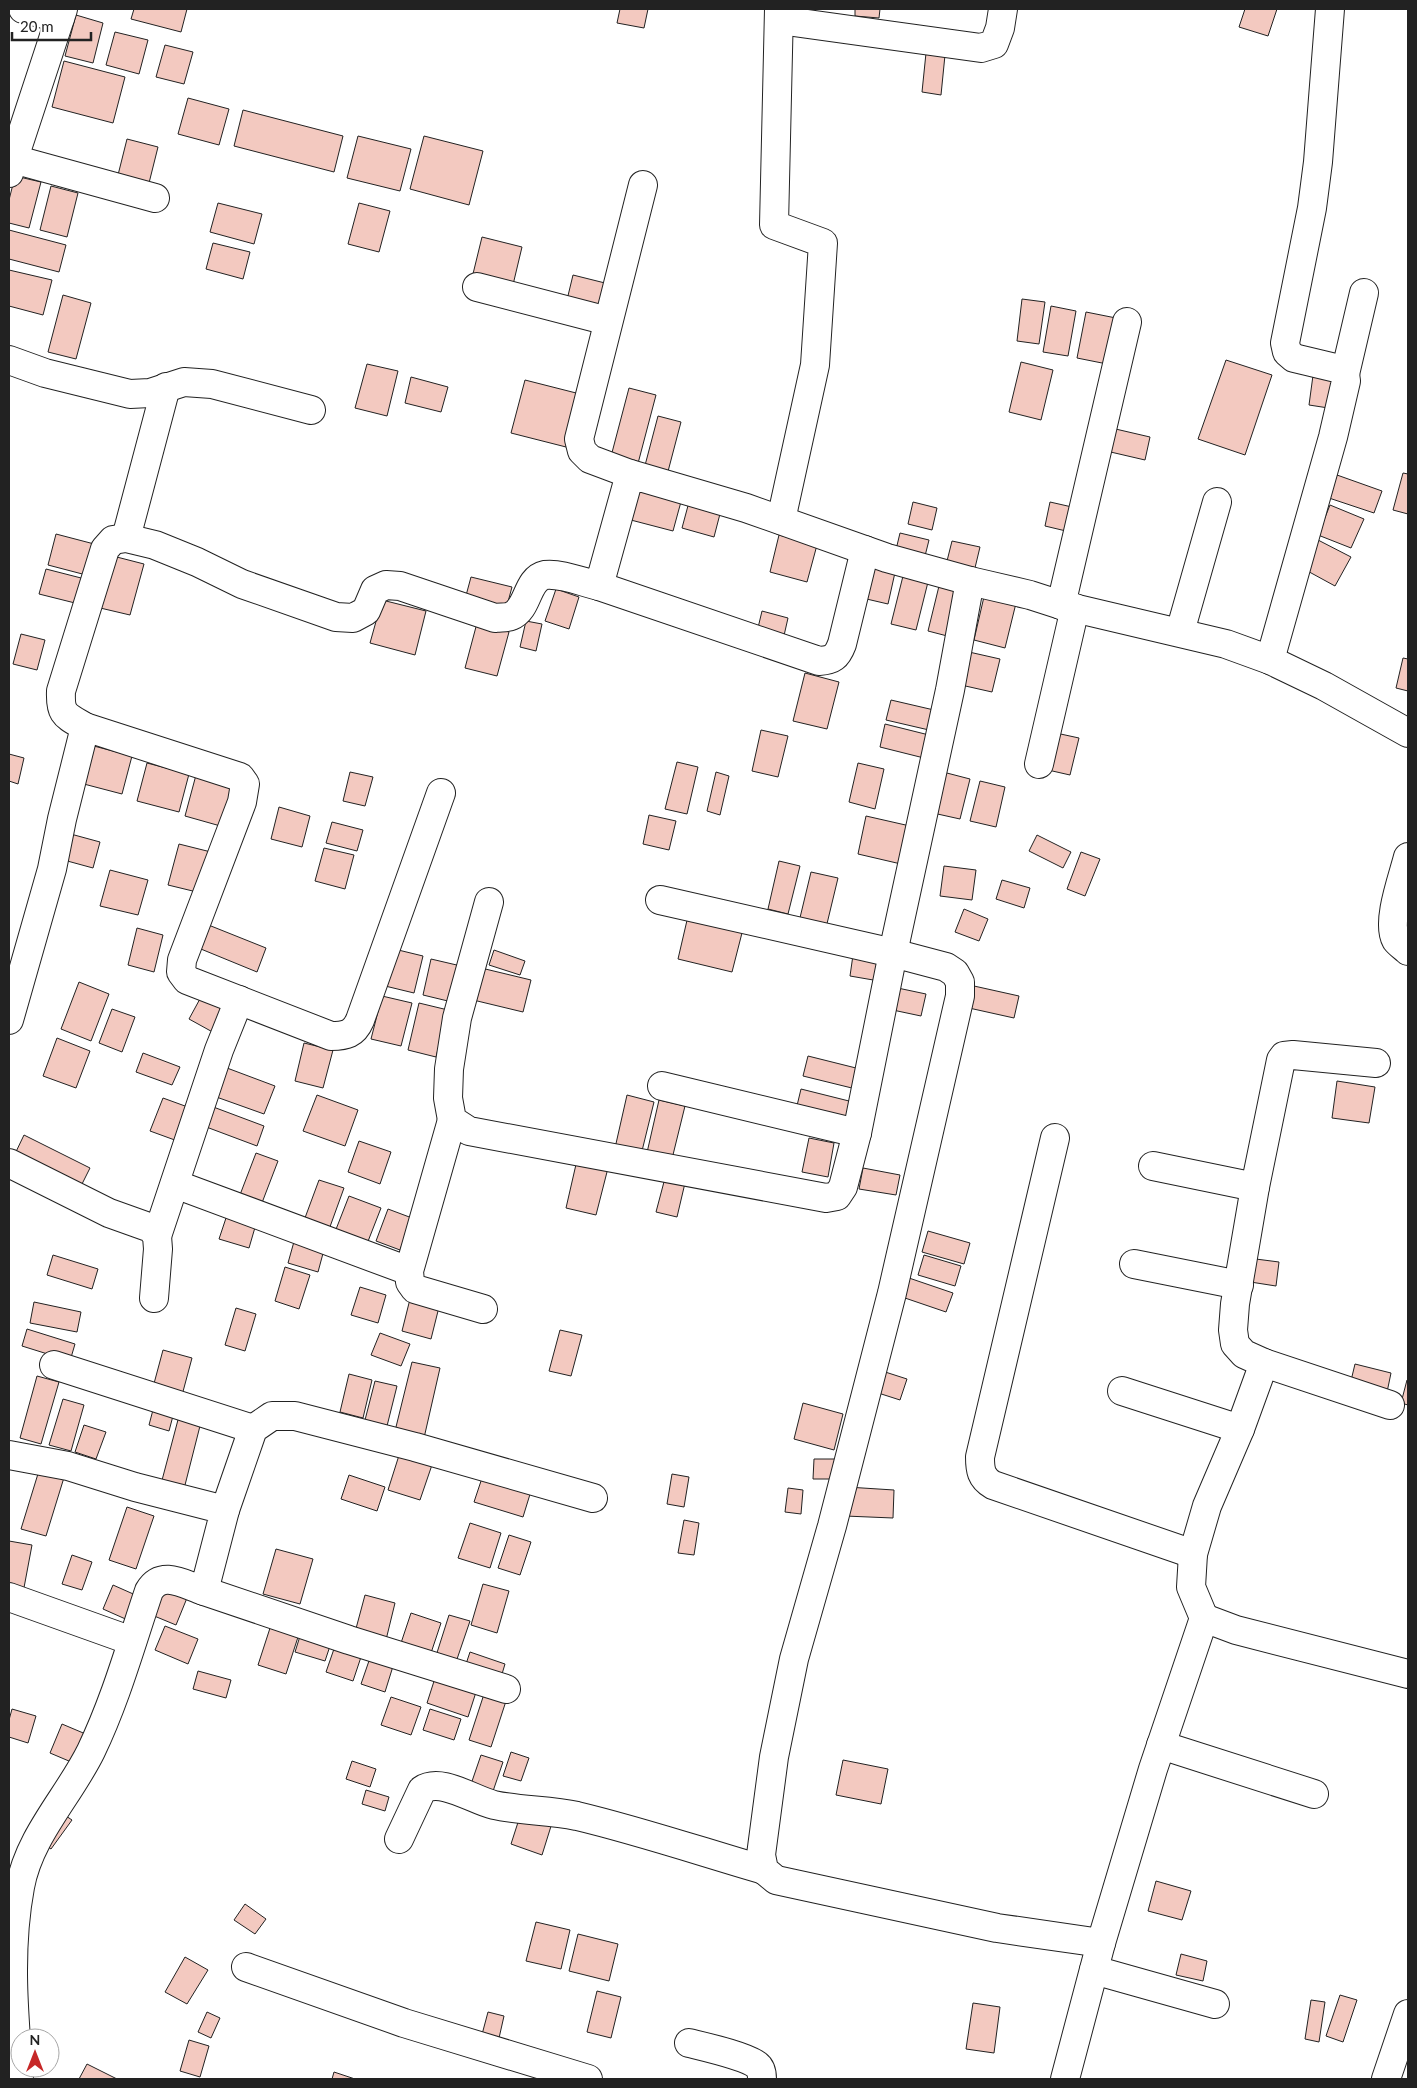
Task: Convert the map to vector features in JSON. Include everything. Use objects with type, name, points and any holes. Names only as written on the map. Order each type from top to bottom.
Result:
[{"type":"street","points":[[23,9],[62,14],[17,122],[11,166],[155,198]]},
{"type":"street","points":[[781,520],[815,365],[822,243],[774,225],[779,14],[981,48],[994,44],[1000,28],[1003,9]]},
{"type":"street","points":[[1330,9],[1318,162],[1312,208],[1285,343],[1287,352],[1294,358],[1340,369],[1345,374]]},
{"type":"street","points":[[643,185],[580,439],[582,451],[590,459],[630,474],[781,520],[865,550],[970,581],[1030,595],[1068,607],[1226,644],[1270,660],[1359,704],[1408,733]]},
{"type":"street","points":[[477,287],[608,321]]},
{"type":"street","points":[[1270,660],[1333,437],[1346,381],[1345,374],[1364,294]]},
{"type":"street","points":[[1039,764],[1068,607],[1127,322]]},
{"type":"street","points":[[9,360],[45,373],[130,394],[150,393],[184,382],[212,384],[311,410]]},
{"type":"street","points":[[126,538],[166,387]]},
{"type":"street","points":[[599,586],[630,474]]},
{"type":"street","points":[[1180,632],[1217,502]]},
{"type":"street","points":[[441,793],[356,1030],[345,1036],[331,1036],[188,980],[181,972],[182,960],[242,802],[245,784],[240,777],[85,727],[65,715],[60,706],[61,691],[105,549],[113,540],[126,538],[155,545],[197,562],[242,584],[286,601],[336,617],[353,618],[366,611],[375,590],[386,585],[400,586],[495,618],[510,617],[521,610],[534,582],[542,576],[555,575],[599,586],[819,661],[830,660],[838,656],[865,550]]},
{"type":"street","points":[[452,1120],[469,1131],[826,1198],[837,1196],[843,1188],[857,1133],[893,953],[950,690],[970,581]]},
{"type":"street","points":[[9,1020],[52,869],[62,819],[85,727]]},
{"type":"street","points":[[1408,857],[1394,914],[1396,940],[1408,951]]},
{"type":"street","points":[[660,900],[893,953],[946,967],[955,973],[960,982],[960,996],[892,1293],[832,1526],[794,1659],[774,1757],[761,1855],[764,1870]]},
{"type":"street","points":[[483,1309],[415,1289],[410,1282],[408,1271],[452,1120],[448,1098],[457,1018],[489,902]]},
{"type":"street","points":[[154,1298],[157,1236],[219,1050],[239,1000]]},
{"type":"street","points":[[1376,1063],[1293,1055],[1284,1056],[1278,1070],[1255,1188],[1238,1285],[1233,1330],[1235,1344],[1244,1354],[1264,1363],[1390,1405]]},
{"type":"street","points":[[662,1086],[857,1133]]},
{"type":"street","points":[[1055,1138],[980,1457],[980,1470],[984,1480],[993,1485],[1193,1554]]},
{"type":"street","points":[[9,1163],[109,1213],[151,1228],[157,1236]]},
{"type":"street","points":[[1153,1166],[1255,1188]]},
{"type":"street","points":[[175,1184],[408,1271]]},
{"type":"street","points":[[1134,1264],[1238,1285]]},
{"type":"street","points":[[1065,2079],[1101,1943],[1161,1745],[1204,1618],[1190,1587],[1193,1554],[1207,1506],[1240,1429],[1264,1363]]},
{"type":"street","points":[[54,1365],[253,1429]]},
{"type":"street","points":[[1122,1391],[1240,1429]]},
{"type":"street","points":[[204,1591],[225,1510],[253,1429],[272,1416],[295,1416],[466,1460],[593,1498]]},
{"type":"street","points":[[9,1455],[68,1466],[135,1488],[225,1510]]},
{"type":"street","points":[[19,2079],[12,1947],[20,1886],[32,1849],[90,1752],[108,1714],[149,1591],[154,1583],[162,1579],[173,1580],[349,1640],[506,1689]]},
{"type":"street","points":[[9,1597],[132,1641]]},
{"type":"street","points":[[1204,1618],[1236,1630],[1408,1674]]},
{"type":"street","points":[[1161,1745],[1314,1794]]},
{"type":"street","points":[[399,1839],[422,1790],[430,1785],[440,1785],[486,1803],[510,1808],[535,1809],[576,1816],[764,1870],[776,1880],[997,1928],[1101,1943]]},
{"type":"street","points":[[246,1967],[404,2023],[588,2079]]},
{"type":"street","points":[[1094,1970],[1214,2004]]},
{"type":"street","points":[[1395,2073],[1408,2014]]},
{"type":"street","points":[[689,2043],[744,2059],[757,2065],[762,2073],[762,2079]]},
{"type":"building","points":[[134,9],[187,9],[181,32],[131,19]]},
{"type":"building","points":[[620,9],[648,9],[644,28],[617,23]]},
{"type":"building","points":[[855,9],[880,9],[879,18],[855,16]]},
{"type":"building","points":[[1245,9],[1277,9],[1268,36],[1239,27]]},
{"type":"building","points":[[76,15],[103,23],[93,63],[65,56]]},
{"type":"building","points":[[115,32],[148,40],[139,74],[106,65]]},
{"type":"building","points":[[165,45],[193,52],[184,84],[156,77]]},
{"type":"building","points":[[926,53],[945,55],[941,95],[922,92]]},
{"type":"building","points":[[64,61],[125,77],[113,123],[52,107]]},
{"type":"building","points":[[188,98],[229,109],[219,145],[178,134]]},
{"type":"building","points":[[243,110],[343,136],[334,172],[234,146]]},
{"type":"building","points":[[358,136],[411,149],[400,191],[347,178]]},
{"type":"building","points":[[424,136],[483,151],[469,205],[410,189]]},
{"type":"building","points":[[127,139],[158,147],[148,187],[117,179]]},
{"type":"building","points":[[15,176],[41,182],[29,228],[9,223],[9,200]]},
{"type":"building","points":[[51,186],[78,193],[67,237],[40,230]]},
{"type":"building","points":[[218,203],[262,214],[254,244],[210,232]]},
{"type":"building","points":[[359,203],[390,211],[379,252],[348,244]]},
{"type":"building","points":[[9,230],[66,245],[59,272],[9,259]]},
{"type":"building","points":[[482,237],[522,247],[512,289],[472,278]]},
{"type":"building","points":[[213,243],[250,252],[243,279],[206,269]]},
{"type":"building","points":[[9,270],[52,280],[43,315],[9,306]]},
{"type":"building","points":[[573,275],[609,284],[601,314],[566,304]]},
{"type":"building","points":[[63,295],[91,303],[76,359],[48,352]]},
{"type":"building","points":[[1022,299],[1045,302],[1039,344],[1017,341]]},
{"type":"building","points":[[1051,306],[1076,311],[1068,356],[1043,352]]},
{"type":"building","points":[[1086,312],[1116,318],[1107,364],[1077,358]]},
{"type":"building","points":[[1226,360],[1272,375],[1245,455],[1198,439]]},
{"type":"building","points":[[1021,362],[1053,370],[1041,420],[1009,412]]},
{"type":"building","points":[[367,364],[398,371],[387,416],[355,408]]},
{"type":"building","points":[[1314,368],[1340,372],[1335,409],[1309,405]]},
{"type":"building","points":[[411,377],[448,387],[441,412],[405,403]]},
{"type":"building","points":[[525,380],[584,395],[570,448],[511,433]]},
{"type":"building","points":[[629,388],[656,395],[636,471],[609,464]]},
{"type":"building","points":[[658,416],[681,422],[666,479],[643,473]]},
{"type":"building","points":[[1107,427],[1150,437],[1145,460],[1102,450]]},
{"type":"building","points":[[1403,473],[1408,474],[1408,514],[1393,510]]},
{"type":"building","points":[[1337,475],[1382,491],[1374,513],[1329,498]]},
{"type":"building","points":[[636,487],[682,498],[673,531],[627,519]]},
{"type":"building","points":[[689,502],[721,510],[714,537],[682,528]]},
{"type":"building","points":[[913,502],[937,508],[932,530],[908,524]]},
{"type":"building","points":[[1050,502],[1072,507],[1066,531],[1045,526]]},
{"type":"building","points":[[1330,505],[1364,519],[1351,548],[1318,535]]},
{"type":"building","points":[[900,533],[929,540],[923,564],[894,558]]},
{"type":"building","points":[[56,534],[98,545],[90,576],[48,565]]},
{"type":"building","points":[[779,535],[817,545],[807,582],[770,572]]},
{"type":"building","points":[[1318,540],[1351,557],[1335,586],[1302,568]]},
{"type":"building","points":[[952,541],[980,547],[974,572],[946,565]]},
{"type":"building","points":[[109,555],[144,564],[130,615],[96,607]]},
{"type":"building","points":[[866,561],[896,568],[888,604],[858,597]]},
{"type":"building","points":[[46,569],[85,579],[79,604],[39,594]]},
{"type":"building","points":[[903,576],[928,582],[916,630],[891,624]]},
{"type":"building","points":[[471,577],[512,587],[505,613],[464,603]]},
{"type":"building","points":[[939,586],[966,593],[955,638],[928,631]]},
{"type":"building","points":[[986,588],[1018,595],[1005,648],[974,640]]},
{"type":"building","points":[[556,589],[579,597],[569,629],[545,621]]},
{"type":"building","points":[[382,600],[426,611],[415,655],[370,643]]},
{"type":"building","points":[[762,611],[788,618],[783,640],[757,632]]},
{"type":"building","points":[[526,621],[542,624],[536,651],[520,647]]},
{"type":"building","points":[[477,623],[509,632],[497,676],[465,668]]},
{"type":"building","points":[[21,634],[45,640],[37,670],[13,664]]},
{"type":"building","points":[[969,652],[1000,659],[992,692],[961,685]]},
{"type":"building","points":[[1403,658],[1408,659],[1408,691],[1396,688]]},
{"type":"building","points":[[805,673],[839,682],[827,729],[793,721]]},
{"type":"building","points":[[891,700],[934,710],[929,730],[886,720]]},
{"type":"building","points":[[885,724],[929,735],[924,758],[880,747]]},
{"type":"building","points":[[761,730],[788,736],[778,777],[752,771]]},
{"type":"building","points":[[1056,733],[1079,738],[1070,775],[1048,770]]},
{"type":"building","points":[[90,745],[132,756],[122,794],[80,783]]},
{"type":"building","points":[[9,754],[24,758],[18,784],[9,781]]},
{"type":"building","points":[[677,762],[698,767],[687,814],[665,809]]},
{"type":"building","points":[[147,763],[189,774],[179,812],[137,801]]},
{"type":"building","points":[[858,763],[884,769],[875,809],[849,802]]},
{"type":"building","points":[[350,772],[373,777],[365,806],[343,801]]},
{"type":"building","points":[[716,772],[729,776],[720,815],[707,811]]},
{"type":"building","points":[[943,772],[970,779],[960,819],[933,813]]},
{"type":"building","points":[[196,775],[235,785],[224,827],[185,816]]},
{"type":"building","points":[[980,781],[1005,787],[996,827],[970,821]]},
{"type":"building","points":[[279,807],[310,816],[302,847],[271,839]]},
{"type":"building","points":[[649,815],[676,821],[669,850],[643,844]]},
{"type":"building","points":[[866,816],[910,826],[901,864],[858,854]]},
{"type":"building","points":[[332,822],[363,830],[357,851],[326,843]]},
{"type":"building","points":[[67,833],[100,842],[93,868],[60,859]]},
{"type":"building","points":[[1037,835],[1071,852],[1063,868],[1029,851]]},
{"type":"building","points":[[179,844],[211,852],[201,893],[168,885]]},
{"type":"building","points":[[324,848],[354,855],[345,889],[315,881]]},
{"type":"building","points":[[1081,852],[1100,859],[1085,896],[1067,889]]},
{"type":"building","points":[[779,861],[800,866],[788,914],[768,909]]},
{"type":"building","points":[[944,866],[976,870],[972,900],[940,896]]},
{"type":"building","points":[[110,870],[148,880],[138,915],[100,906]]},
{"type":"building","points":[[811,872],[838,878],[825,932],[798,926]]},
{"type":"building","points":[[1002,880],[1030,888],[1024,908],[996,899]]},
{"type":"building","points":[[964,909],[988,919],[979,941],[955,932]]},
{"type":"building","points":[[688,916],[743,929],[732,972],[678,959]]},
{"type":"building","points":[[206,924],[266,948],[257,972],[196,947]]},
{"type":"building","points":[[137,928],[163,935],[154,972],[128,965]]},
{"type":"building","points":[[390,948],[423,956],[414,993],[381,985]]},
{"type":"building","points":[[494,950],[525,961],[520,975],[489,965]]},
{"type":"building","points":[[853,955],[883,961],[879,981],[850,976]]},
{"type":"building","points":[[431,959],[461,966],[452,1002],[423,995]]},
{"type":"building","points":[[477,967],[531,980],[523,1012],[469,999]]},
{"type":"building","points":[[79,982],[109,994],[91,1041],[61,1029]]},
{"type":"building","points":[[974,986],[1019,996],[1014,1018],[969,1008]]},
{"type":"building","points":[[893,987],[926,994],[921,1016],[888,1009]]},
{"type":"building","points":[[382,996],[412,1003],[401,1046],[371,1039]]},
{"type":"building","points":[[201,997],[230,1013],[218,1035],[189,1019]]},
{"type":"building","points":[[419,1003],[448,1010],[436,1057],[408,1050]]},
{"type":"building","points":[[112,1009],[135,1017],[122,1052],[99,1043]]},
{"type":"building","points":[[57,1038],[90,1051],[76,1088],[43,1076]]},
{"type":"building","points":[[304,1043],[333,1050],[323,1088],[295,1081]]},
{"type":"building","points":[[143,1053],[180,1067],[172,1085],[136,1072]]},
{"type":"building","points":[[808,1056],[864,1070],[860,1090],[803,1076]]},
{"type":"building","points":[[219,1065],[275,1086],[264,1114],[208,1094]]},
{"type":"building","points":[[1337,1081],[1375,1087],[1369,1123],[1332,1118]]},
{"type":"building","points":[[801,1089],[853,1102],[847,1126],[795,1114]]},
{"type":"building","points":[[317,1095],[358,1110],[345,1146],[303,1131]]},
{"type":"building","points":[[627,1095],[654,1102],[641,1155],[615,1148]]},
{"type":"building","points":[[163,1098],[196,1110],[183,1143],[150,1131]]},
{"type":"building","points":[[659,1100],[685,1106],[671,1163],[646,1157]]},
{"type":"building","points":[[208,1105],[264,1126],[257,1146],[201,1125]]},
{"type":"building","points":[[24,1135],[90,1168],[79,1190],[13,1158]]},
{"type":"building","points":[[809,1138],[834,1143],[828,1177],[802,1172]]},
{"type":"building","points":[[359,1141],[391,1152],[380,1184],[348,1172]]},
{"type":"building","points":[[256,1153],[278,1161],[260,1208],[238,1200]]},
{"type":"building","points":[[577,1160],[608,1168],[596,1215],[566,1208]]},
{"type":"building","points":[[863,1168],[900,1175],[896,1195],[859,1189]]},
{"type":"building","points":[[665,1178],[685,1183],[677,1217],[656,1212]]},
{"type":"building","points":[[319,1180],[344,1188],[327,1235],[302,1226]]},
{"type":"building","points":[[349,1196],[381,1208],[365,1249],[333,1237]]},
{"type":"building","points":[[388,1209],[412,1218],[400,1250],[376,1241]]},
{"type":"building","points":[[227,1215],[256,1224],[249,1248],[219,1239]]},
{"type":"building","points":[[928,1231],[970,1243],[964,1264],[922,1252]]},
{"type":"building","points":[[295,1238],[325,1246],[318,1272],[288,1263]]},
{"type":"building","points":[[53,1255],[98,1269],[92,1289],[47,1275]]},
{"type":"building","points":[[924,1255],[961,1266],[955,1286],[918,1275]]},
{"type":"building","points":[[1248,1258],[1279,1262],[1276,1286],[1244,1281]]},
{"type":"building","points":[[285,1267],[310,1275],[299,1309],[275,1301]]},
{"type":"building","points":[[909,1278],[953,1293],[946,1312],[902,1297]]},
{"type":"building","points":[[360,1287],[386,1295],[378,1323],[351,1315]]},
{"type":"building","points":[[410,1299],[439,1307],[431,1339],[402,1331]]},
{"type":"building","points":[[34,1302],[81,1312],[77,1332],[30,1323]]},
{"type":"building","points":[[236,1308],[256,1314],[245,1351],[225,1345]]},
{"type":"building","points":[[27,1329],[75,1344],[70,1361],[22,1346]]},
{"type":"building","points":[[560,1330],[582,1335],[571,1376],[549,1371]]},
{"type":"building","points":[[380,1333],[410,1344],[401,1366],[371,1355]]},
{"type":"building","points":[[163,1350],[192,1358],[181,1399],[152,1391]]},
{"type":"building","points":[[412,1362],[440,1368],[424,1438],[395,1431]]},
{"type":"building","points":[[1355,1364],[1391,1373],[1386,1397],[1349,1389]]},
{"type":"building","points":[[879,1370],[907,1379],[900,1400],[872,1391]]},
{"type":"building","points":[[349,1374],[372,1380],[363,1418],[340,1412]]},
{"type":"building","points":[[37,1376],[59,1382],[41,1444],[20,1438]]},
{"type":"building","points":[[1408,1380],[1408,1405],[1401,1403]]},
{"type":"building","points":[[375,1381],[397,1386],[387,1426],[365,1420]]},
{"type":"building","points":[[63,1399],[84,1405],[71,1451],[49,1445]]},
{"type":"building","points":[[803,1403],[843,1414],[834,1450],[794,1439]]},
{"type":"building","points":[[154,1406],[174,1412],[169,1431],[149,1425]]},
{"type":"building","points":[[179,1416],[201,1422],[184,1489],[161,1484]]},
{"type":"building","points":[[84,1425],[106,1432],[96,1459],[75,1452]]},
{"type":"building","points":[[401,1449],[434,1459],[420,1500],[388,1490]]},
{"type":"building","points":[[814,1459],[836,1459],[836,1479],[813,1479]]},
{"type":"building","points":[[41,1464],[66,1471],[46,1536],[21,1529]]},
{"type":"building","points":[[672,1474],[689,1477],[684,1507],[667,1504]]},
{"type":"building","points":[[349,1475],[385,1487],[377,1511],[341,1499]]},
{"type":"building","points":[[483,1475],[531,1491],[523,1517],[474,1502]]},
{"type":"building","points":[[847,1487],[894,1490],[893,1518],[845,1516]]},
{"type":"building","points":[[788,1488],[803,1490],[801,1514],[785,1512]]},
{"type":"building","points":[[127,1507],[154,1516],[136,1569],[109,1560]]},
{"type":"building","points":[[684,1520],[699,1523],[694,1555],[678,1553]]},
{"type":"building","points":[[470,1523],[501,1533],[490,1568],[458,1558]]},
{"type":"building","points":[[509,1535],[531,1542],[520,1575],[498,1568]]},
{"type":"building","points":[[9,1541],[32,1545],[23,1593],[9,1590]]},
{"type":"building","points":[[276,1549],[313,1559],[300,1604],[263,1594]]},
{"type":"building","points":[[72,1555],[92,1562],[82,1590],[62,1584]]},
{"type":"building","points":[[483,1584],[509,1591],[497,1633],[471,1625]]},
{"type":"building","points":[[113,1585],[140,1597],[130,1621],[103,1609]]},
{"type":"building","points":[[158,1586],[187,1598],[176,1625],[147,1613]]},
{"type":"building","points":[[365,1595],[395,1603],[385,1644],[354,1636]]},
{"type":"building","points":[[411,1613],[441,1623],[429,1659],[399,1649]]},
{"type":"building","points":[[449,1615],[470,1621],[455,1665],[435,1659]]},
{"type":"building","points":[[271,1625],[299,1634],[286,1674],[258,1665]]},
{"type":"building","points":[[165,1626],[198,1639],[188,1664],[155,1650]]},
{"type":"building","points":[[301,1633],[331,1643],[325,1661],[295,1652]]},
{"type":"building","points":[[335,1646],[362,1654],[353,1681],[326,1672]]},
{"type":"building","points":[[470,1652],[505,1664],[499,1684],[463,1673]]},
{"type":"building","points":[[371,1655],[394,1663],[385,1692],[361,1684]]},
{"type":"building","points":[[198,1671],[231,1680],[226,1698],[193,1689]]},
{"type":"building","points":[[436,1675],[477,1689],[468,1717],[427,1703]]},
{"type":"building","points":[[485,1691],[507,1698],[491,1747],[469,1740]]},
{"type":"building","points":[[391,1697],[421,1707],[411,1735],[381,1725]]},
{"type":"building","points":[[12,1709],[36,1716],[28,1743],[9,1737],[9,1720]]},
{"type":"building","points":[[430,1709],[461,1719],[454,1740],[423,1730]]},
{"type":"building","points":[[62,1724],[88,1735],[76,1764],[50,1753]]},
{"type":"building","points":[[511,1752],[529,1758],[521,1781],[503,1776]]},
{"type":"building","points":[[481,1755],[503,1762],[490,1800],[468,1793]]},
{"type":"building","points":[[843,1760],[888,1769],[881,1804],[836,1795]]},
{"type":"building","points":[[352,1761],[376,1769],[370,1787],[346,1779]]},
{"type":"building","points":[[366,1790],[389,1797],[385,1811],[362,1804]]},
{"type":"building","points":[[60,1812],[72,1820],[51,1849],[39,1841]]},
{"type":"building","points":[[521,1813],[552,1823],[542,1855],[511,1844]]},
{"type":"building","points":[[1156,1881],[1191,1891],[1182,1920],[1148,1911]]},
{"type":"building","points":[[245,1904],[266,1919],[255,1934],[234,1920]]},
{"type":"building","points":[[536,1922],[570,1930],[561,1969],[526,1961]]},
{"type":"building","points":[[578,1934],[618,1944],[609,1981],[569,1971]]},
{"type":"building","points":[[1181,1954],[1207,1961],[1203,1981],[1176,1975]]},
{"type":"building","points":[[185,1957],[208,1970],[187,2004],[165,1992]]},
{"type":"building","points":[[597,1991],[621,1997],[611,2038],[587,2032]]},
{"type":"building","points":[[1340,1995],[1357,2000],[1343,2042],[1326,2036]]},
{"type":"building","points":[[1311,2000],[1325,2002],[1319,2042],[1305,2039]]},
{"type":"building","points":[[973,2003],[1000,2007],[994,2053],[966,2049]]},
{"type":"building","points":[[207,2012],[220,2018],[211,2038],[198,2032]]},
{"type":"building","points":[[488,2012],[504,2016],[497,2047],[480,2042]]},
{"type":"building","points":[[189,2040],[209,2046],[200,2077],[180,2071]]},
{"type":"building","points":[[87,2064],[117,2079],[79,2079]]},
{"type":"building","points":[[334,2072],[355,2079],[332,2079]]}]
